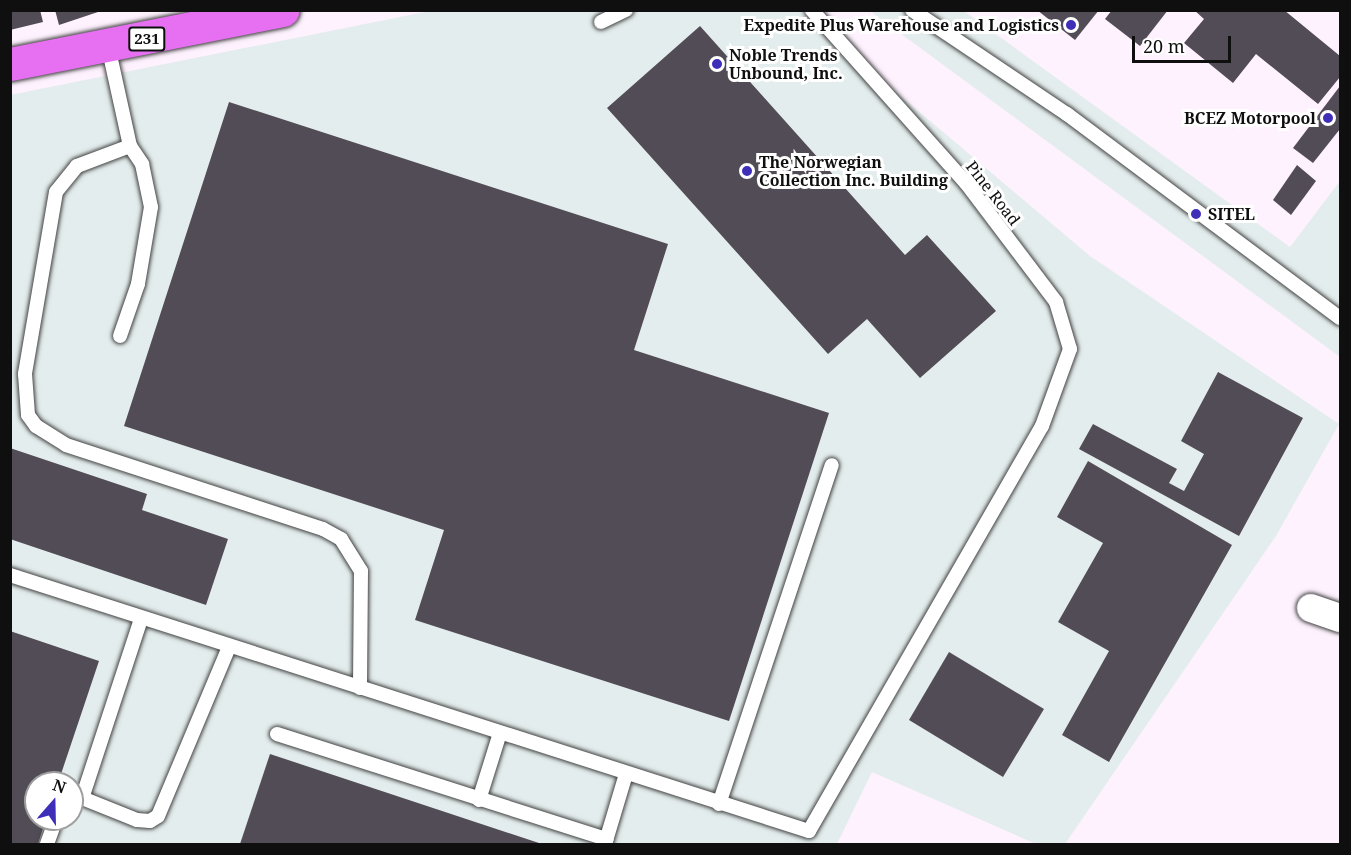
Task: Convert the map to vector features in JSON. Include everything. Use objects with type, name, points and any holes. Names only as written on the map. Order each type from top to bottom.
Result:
[{"type":"main road","name":"231","points":[[10,64],[108,46],[194,20],[283,10]]},
{"type":"street","points":[[1311,608],[1341,618]]},
{"type":"lane","points":[[601,22],[626,10]]},
{"type":"lane","name":"Pine Road","points":[[807,838],[1042,426],[1062,377],[1070,349],[1056,302],[966,183],[812,10]]},
{"type":"lane","points":[[912,10],[1067,114],[1341,318]]},
{"type":"lane","points":[[108,46],[130,146],[142,164],[152,207],[138,284],[120,336]]},
{"type":"lane","points":[[130,146],[77,166],[56,192],[26,374],[28,415],[36,426],[66,445],[323,529],[341,539],[361,571],[360,688]]},
{"type":"lane","points":[[719,804],[832,465]]},
{"type":"lane","points":[[10,575],[719,804],[807,838]]},
{"type":"lane","points":[[84,780],[141,619]]},
{"type":"lane","points":[[84,802],[137,820],[150,821],[158,816],[229,647]]},
{"type":"lane","points":[[479,800],[500,733]]},
{"type":"lane","points":[[277,734],[606,842],[626,774]]},
{"type":"shaded area","points":[[430,11],[800,11],[1090,256],[1339,424],[1276,536],[1065,844],[1036,844],[872,772],[837,844],[11,844],[10,95]]},
{"type":"shaded area","name":"SITEL","points":[[870,11],[964,11],[1290,247],[1340,181],[1340,357]]},
{"type":"building","points":[[10,10],[40,10],[43,22],[10,30]]},
{"type":"building","points":[[55,10],[101,10],[101,11],[59,25]]},
{"type":"building","name":"Expedite Plus Warehouse and Logistics","points":[[1037,10],[1099,10],[1075,40]]},
{"type":"building","points":[[1112,10],[1168,10],[1140,46],[1105,19]]},
{"type":"building","points":[[1194,10],[1284,10],[1340,56],[1340,77],[1318,104],[1256,54],[1233,83],[1184,43],[1204,19]]},
{"type":"building","name":"The Norwegian Collection Inc. Building","points":[[700,26],[905,255],[927,235],[996,311],[920,378],[867,319],[828,354],[607,108]]},
{"type":"building","name":"BCEZ Motorpool","points":[[1340,86],[1340,129],[1313,163],[1293,148]]},
{"type":"building","points":[[229,102],[668,244],[634,350],[829,413],[729,721],[415,620],[444,530],[124,426]]},
{"type":"building","points":[[1297,165],[1316,181],[1291,215],[1273,200]]},
{"type":"building","points":[[1218,372],[1303,418],[1239,536],[1079,449],[1093,424],[1177,469],[1169,483],[1184,491],[1204,454],[1181,441]]},
{"type":"building","points":[[10,448],[147,494],[142,510],[228,539],[206,605],[10,539]]},
{"type":"building","points":[[1088,461],[1232,545],[1109,762],[1062,735],[1109,651],[1058,622],[1103,543],[1057,517]]},
{"type":"building","points":[[10,631],[99,661],[62,771],[24,771],[24,831],[42,831],[38,844],[10,844]]},
{"type":"building","points":[[949,652],[1044,709],[1003,777],[909,720]]},
{"type":"building","points":[[270,754],[542,844],[240,844]]},
{"type":"place","name":"Expedite Plus Warehouse and Logistics","points":[[1071,25]]},
{"type":"place","name":"Noble Trends Unbound, Inc.","points":[[717,64]]},
{"type":"place","name":"BCEZ Motorpool","points":[[1328,118]]},
{"type":"place","name":"The Norwegian Collection Inc. Building","points":[[747,171]]},
{"type":"place","name":"SITEL","points":[[1196,214]]}]
